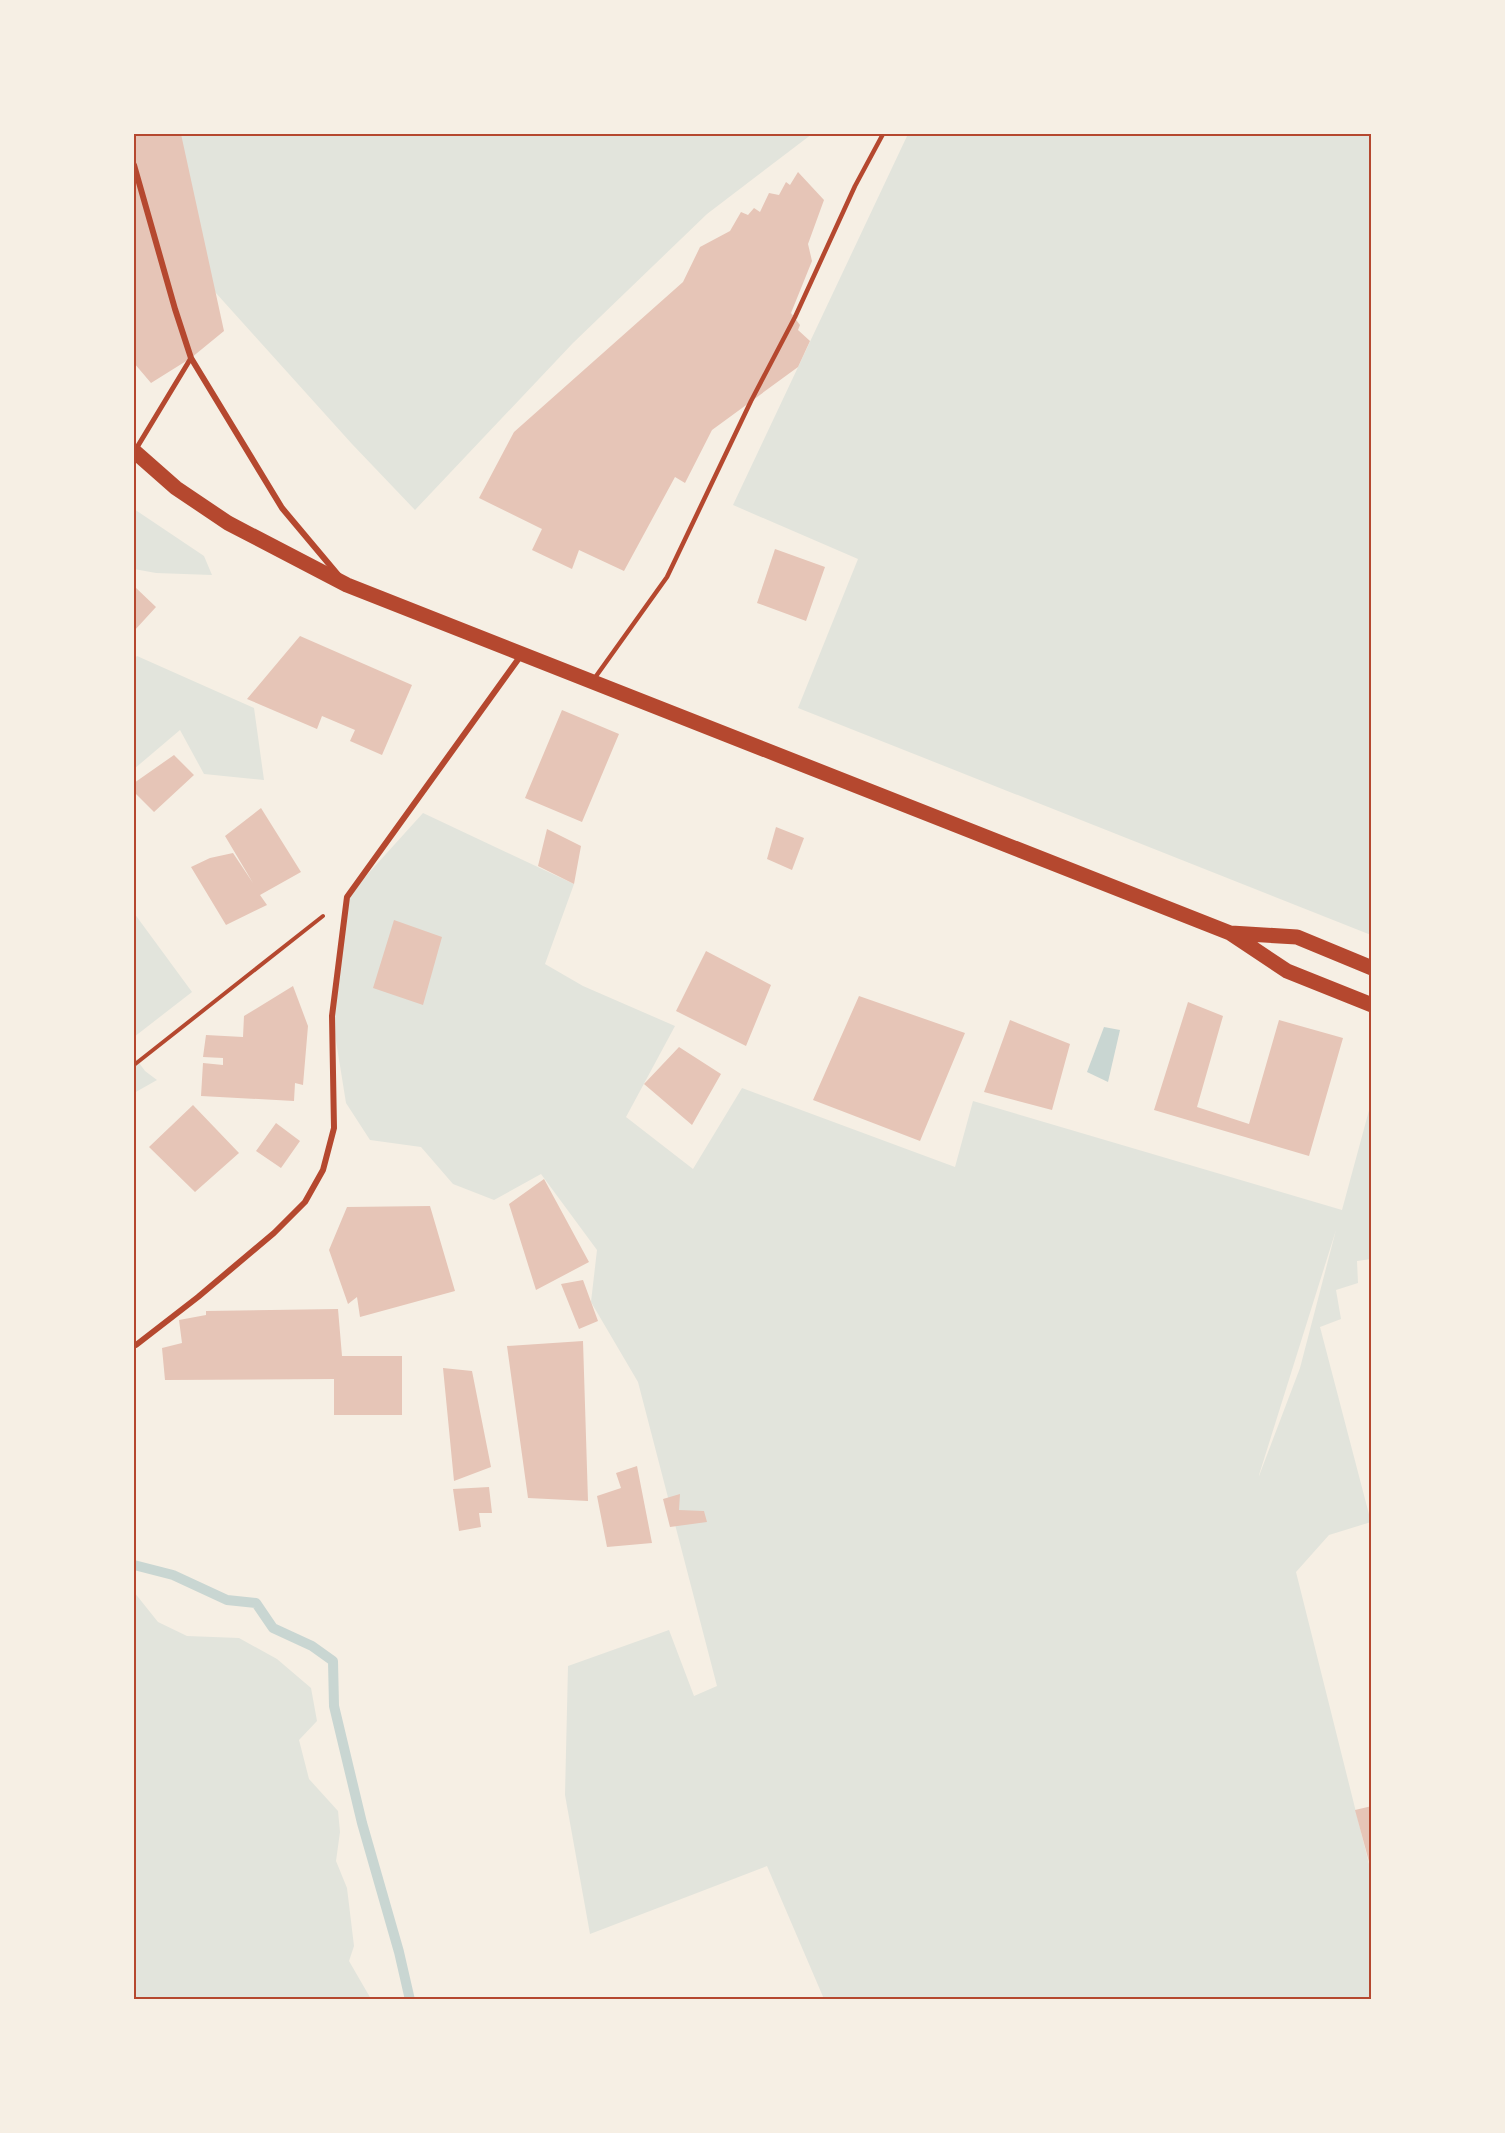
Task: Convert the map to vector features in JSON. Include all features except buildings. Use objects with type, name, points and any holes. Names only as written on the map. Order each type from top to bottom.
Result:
[{"type":"main road","points":[[134,452],[177,489],[228,523],[347,585],[1230,933],[1287,971],[1371,1005]]},
{"type":"main road","points":[[1230,933],[1297,937],[1371,968]]},
{"type":"street","points":[[134,165],[174,309],[191,358],[282,508],[347,585]]},
{"type":"street","points":[[134,452],[191,358]]},
{"type":"street","points":[[136,1345],[198,1297],[274,1233],[305,1202],[323,1170],[334,1128],[332,1016],[347,897],[522,654]]},
{"type":"lane","points":[[593,681],[667,577],[751,401],[795,317],[855,186],[883,134]]},
{"type":"path","points":[[134,1065],[347,897]]},
{"type":"shaded area","points":[[134,134],[812,134],[707,214],[573,343],[415,510],[352,444],[134,202]]},
{"type":"shaded area","points":[[908,134],[1371,134],[1371,935],[798,708],[858,559],[733,505]]},
{"type":"shaded area","points":[[134,509],[204,556],[212,575],[156,573],[134,569]]},
{"type":"shaded area","points":[[137,656],[254,708],[264,780],[204,774],[180,730],[134,769],[134,659]]},
{"type":"shaded area","points":[[423,813],[574,884],[545,964],[583,986],[675,1026],[626,1117],[693,1169],[742,1088],[955,1167],[973,1101],[1342,1210],[1371,1103],[1371,1259],[1357,1261],[1358,1283],[1336,1290],[1341,1319],[1320,1327],[1371,1522],[1329,1535],[1296,1572],[1371,1872],[1371,1999],[824,1999],[767,1866],[590,1934],[565,1795],[568,1666],[669,1630],[694,1696],[717,1686],[638,1382],[591,1302],[597,1250],[541,1174],[494,1200],[453,1184],[421,1147],[370,1140],[346,1103],[332,1016],[347,897]],"holes":[[[1336,1230],[1300,1368],[1259,1476]]]},
{"type":"shaded area","points":[[134,913],[192,992],[134,1037]]},
{"type":"shaded area","points":[[1104,1027],[1120,1030],[1108,1082],[1087,1072]]},
{"type":"shaded area","points":[[134,1056],[145,1071],[157,1080],[134,1093]]},
{"type":"shaded area","points":[[134,1592],[158,1622],[187,1636],[239,1638],[277,1659],[311,1688],[317,1721],[299,1740],[309,1779],[338,1811],[340,1832],[336,1861],[347,1888],[354,1946],[349,1961],[371,1999],[134,1999]]},
{"type":"waterway","points":[[134,1565],[173,1575],[227,1600],[256,1603],[273,1628],[312,1646],[333,1661],[334,1706],[362,1823],[399,1952],[410,2000]]}]
